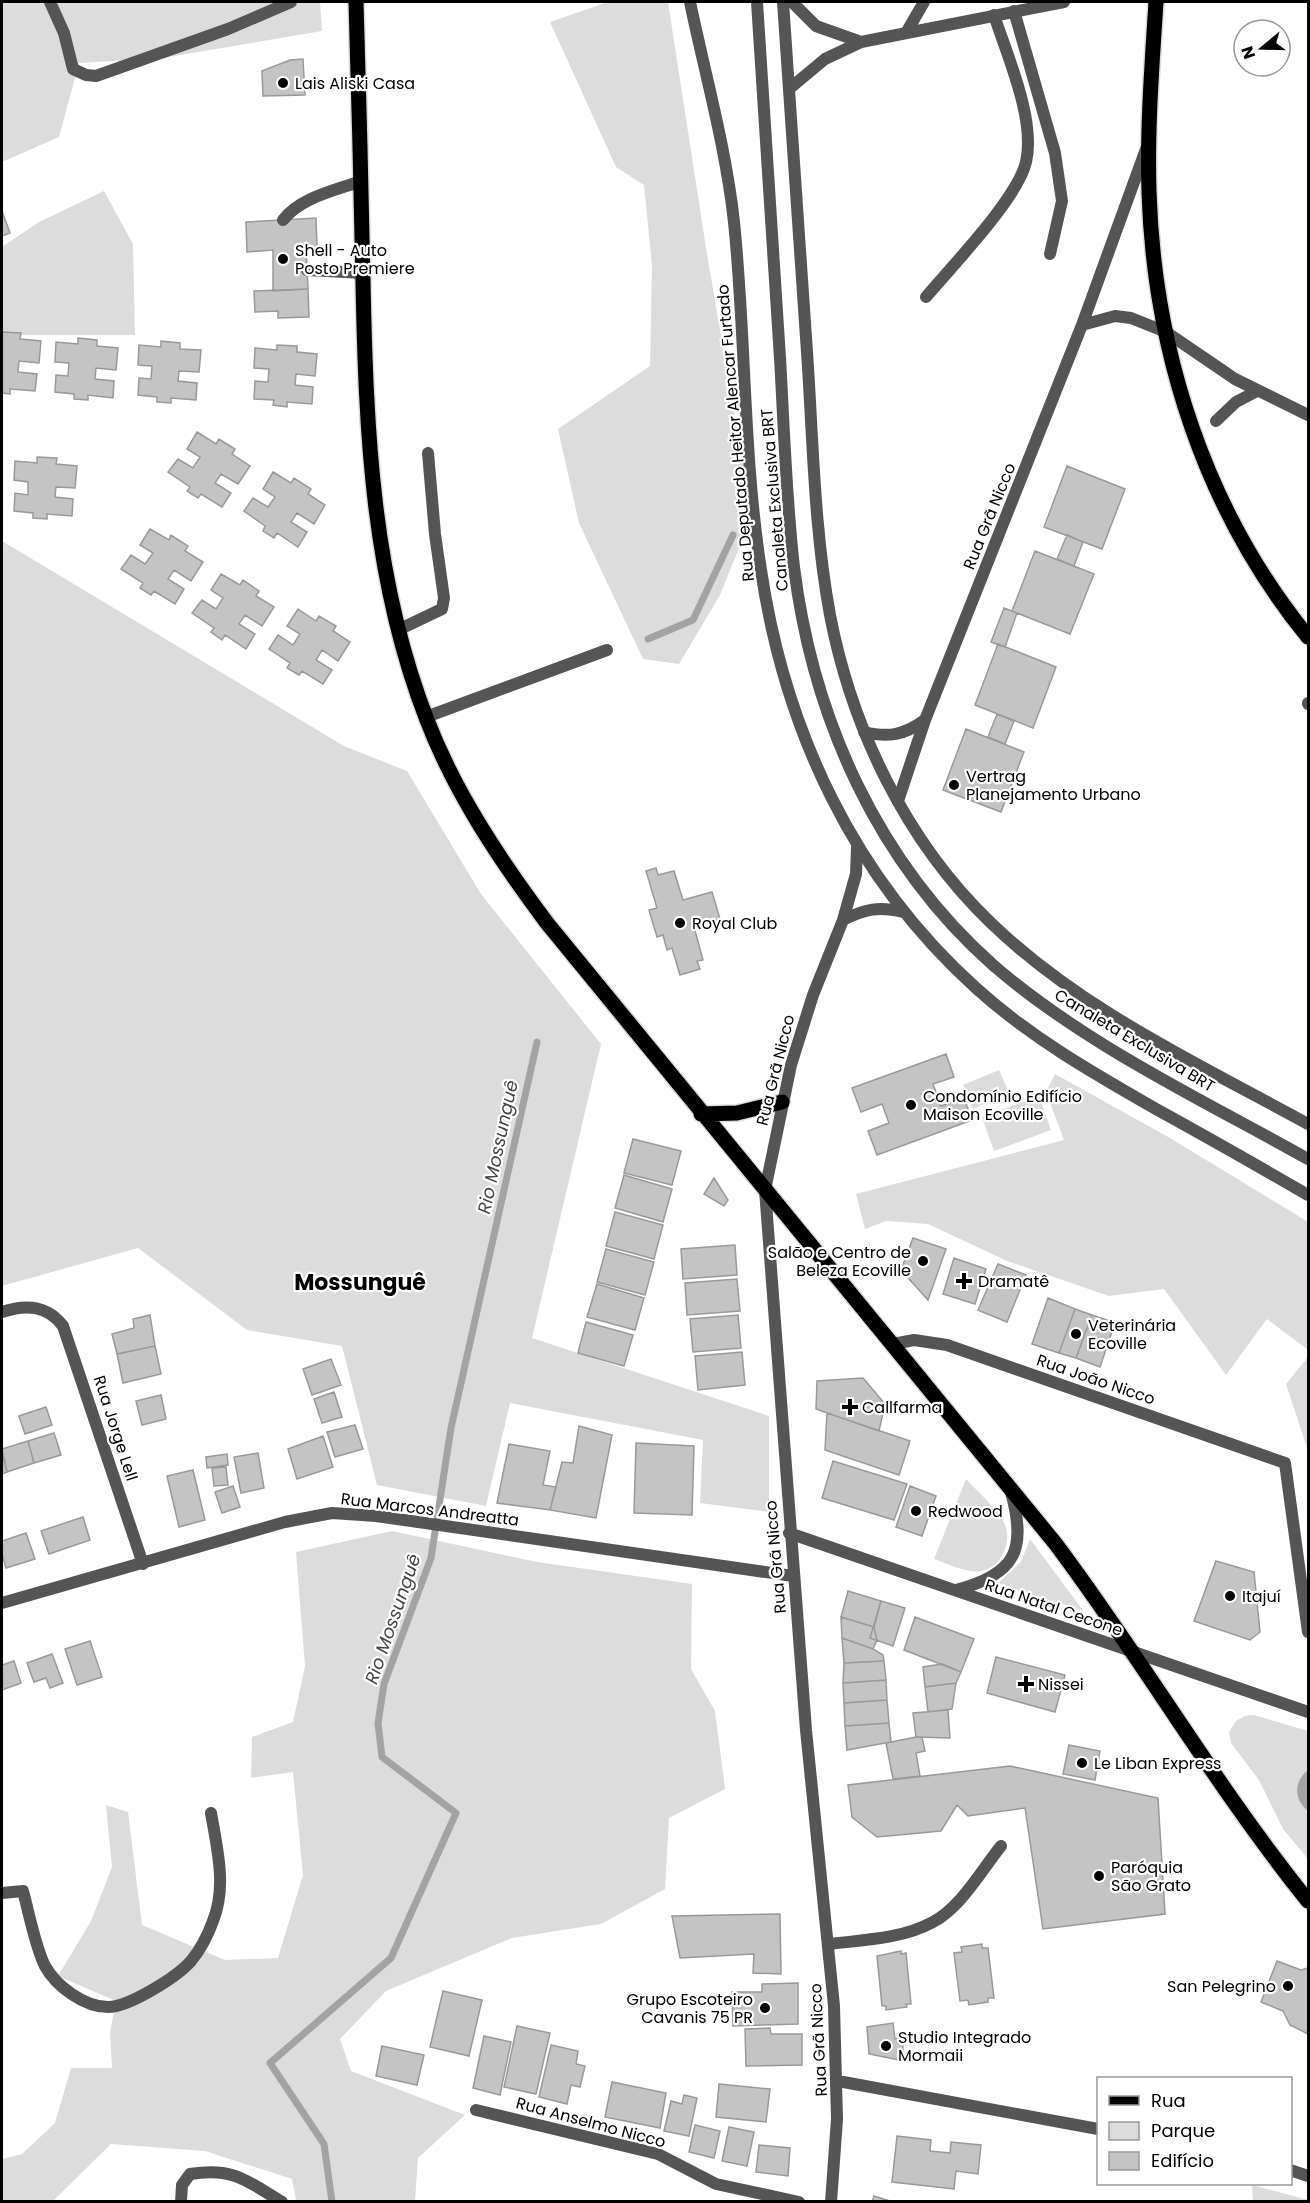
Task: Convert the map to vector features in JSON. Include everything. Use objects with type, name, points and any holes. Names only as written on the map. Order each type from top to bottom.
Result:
[{"type":"main road","points":[[356,2],[366,390],[379,546],[398,630],[426,717],[451,773],[477,820],[522,889],[701,1114],[1009,1485],[1085,1584],[1233,1804],[1308,1901]]},
{"type":"main road","points":[[1156,2],[1149,143],[1152,230],[1166,332],[1190,424],[1208,472],[1252,558],[1308,637]]},
{"type":"main road","points":[[701,1114],[737,1113],[782,1102]]},
{"type":"street","points":[[50,2],[64,33],[73,69],[86,75],[96,76],[228,29],[291,2]]},
{"type":"street","name":"Rua Deputado Heitor Alencar Furtado","points":[[690,2],[734,220],[760,569],[773,634],[806,742],[824,785],[857,848],[903,912],[976,988],[1056,1049],[1308,1194]]},
{"type":"street","name":"Canaleta Exclusiva BRT","points":[[757,2],[794,567],[813,667],[830,722],[857,787],[885,838],[939,912],[992,964],[1042,1005],[1092,1037],[1308,1159]]},
{"type":"street","points":[[783,2],[821,550],[838,650],[864,732],[917,834],[963,894],[990,922],[1049,972],[1110,1014],[1308,1124]]},
{"type":"street","points":[[792,2],[816,26],[861,42]]},
{"type":"street","points":[[906,33],[924,2]]},
{"type":"street","points":[[1032,2],[1045,5]]},
{"type":"street","points":[[789,89],[825,60],[861,42],[1064,2]]},
{"type":"street","points":[[1014,11],[1055,153],[1062,201],[1050,254]]},
{"type":"street","points":[[926,297],[1018,183],[1027,161],[1027,123],[994,15]]},
{"type":"street","name":"Rua Grã Nicco","points":[[898,801],[926,720],[1082,325],[1149,143]]},
{"type":"street","points":[[283,220],[291,210],[303,202],[361,181]]},
{"type":"street","points":[[307,270],[363,273]]},
{"type":"street","points":[[1082,325],[1115,316],[1131,318],[1166,332],[1257,391],[1308,415]]},
{"type":"street","points":[[1216,421],[1236,402],[1257,391]]},
{"type":"street","points":[[398,630],[435,614],[442,609],[444,598],[435,534],[428,453]]},
{"type":"street","points":[[426,717],[607,650]]},
{"type":"street","points":[[864,732],[896,736],[926,720]]},
{"type":"street","name":"Rua Grã Nicco","points":[[831,2202],[838,2081],[829,1944],[806,1730],[789,1533],[765,1190],[782,1102],[801,1028],[843,920],[856,874],[857,848]]},
{"type":"street","points":[[843,920],[869,908],[882,907],[903,912]]},
{"type":"street","name":"Rua Jorge Lell","points":[[2,1312],[21,1307],[46,1310],[56,1317],[69,1338],[143,1564]]},
{"type":"street","name":"Rua João Nicco","points":[[893,1344],[914,1340],[947,1345],[1285,1463],[1308,1632]]},
{"type":"street","points":[[955,1590],[994,1577],[1014,1558],[1018,1528],[1009,1485]]},
{"type":"street","name":"Rua Marcos Andreatta","points":[[2,1604],[310,1516],[353,1513],[793,1576]]},
{"type":"street","name":"Rua Natal Cecone","points":[[789,1533],[1308,1712]]},
{"type":"street","points":[[2,1893],[23,1891],[45,1965],[62,1986],[79,1998],[108,2007],[132,2001],[176,1974],[190,1962],[214,1920],[219,1897],[219,1863],[211,1813]]},
{"type":"street","points":[[829,1944],[908,1933],[935,1921],[959,1900],[1001,1846]]},
{"type":"street","points":[[838,2081],[1097,2129]]},
{"type":"street","name":"Rua Anselmo Nicco","points":[[476,2110],[658,2154],[716,2184],[799,2202]]},
{"type":"street","points":[[181,2202],[182,2185],[190,2174],[214,2170],[243,2177],[282,2202]]},
{"type":"street","points":[[1292,2171],[1308,2176]]},
{"type":"green space","points":[[2,2],[320,2],[322,31],[163,58],[79,63],[59,137],[2,162]]},
{"type":"green space","points":[[608,2],[668,2],[706,248],[752,516],[720,595],[679,664],[643,659],[579,523],[558,429],[650,366],[652,265],[644,185],[616,167],[550,22]]},
{"type":"green space","points":[[104,191],[133,244],[135,335],[2,335],[2,247],[39,222]]},
{"type":"green space","points":[[2,541],[344,746],[407,771],[481,894],[601,1044],[532,1338],[769,1416],[769,1512],[700,1503],[703,1440],[510,1403],[486,1506],[377,1485],[342,1346],[247,1330],[138,1248],[2,1286]]},
{"type":"green space","points":[[999,1070],[1009,1093],[973,1109],[963,1085]]},
{"type":"green space","points":[[1055,1074],[1170,1138],[1308,1222],[1308,1350],[1267,1319],[1226,1375],[1164,1289],[1109,1296],[1007,1261],[928,1224],[886,1221],[865,1229],[856,1194],[1064,1140],[1046,1092]]},
{"type":"green space","points":[[1039,1096],[1051,1130],[994,1151],[982,1117]]},
{"type":"green space","points":[[1308,1357],[1308,1448],[1307,1448],[1286,1384]]},
{"type":"green space","points":[[966,1479],[1001,1517],[1007,1536],[1003,1555],[990,1568],[981,1571],[965,1570],[934,1559]]},
{"type":"green space","points":[[392,1531],[537,1562],[692,1584],[691,1669],[715,1711],[725,1789],[669,1818],[665,1889],[601,1924],[512,1938],[386,1991],[340,2039],[351,2071],[465,2115],[418,2158],[415,2201],[296,2201],[292,2179],[205,2151],[111,2144],[53,2201],[2,2201],[2,2159],[22,2154],[55,2123],[71,2068],[112,2068],[110,2032],[116,2001],[58,1976],[91,1921],[112,1867],[106,1805],[128,1812],[142,1925],[225,1960],[278,1958],[303,1875],[293,1772],[251,1778],[252,1737],[293,1722],[305,1666],[296,1552]]},
{"type":"green space","points":[[1030,1539],[1082,1610],[997,1584],[1021,1562]]},
{"type":"green space","points":[[1254,1715],[1308,1731],[1308,1859],[1283,1829],[1259,1780],[1231,1743],[1229,1732],[1236,1721],[1245,1716]]},
{"type":"green space","points":[[1252,2185],[1308,2200],[1308,2201],[1253,2201]]},
{"type":"shaded area","points":[[1308,1770],[1308,1811],[1300,1802],[1297,1791],[1300,1780]]},
{"type":"building","name":"Lais Aliski Casa","points":[[303,59],[305,95],[263,96],[262,71],[290,60]]},
{"type":"building","points":[[2,211],[10,233],[2,236]]},
{"type":"building","points":[[316,218],[317,247],[306,247],[308,289],[273,291],[273,250],[247,252],[246,222]]},
{"type":"building","points":[[308,289],[309,317],[278,318],[278,311],[255,312],[254,291]]},
{"type":"building","points":[[2,332],[21,333],[20,339],[41,341],[39,363],[19,361],[18,372],[37,374],[35,391],[10,389],[10,394],[2,393]]},
{"type":"building","points":[[78,338],[97,340],[97,346],[118,348],[116,370],[96,368],[95,379],[114,381],[113,398],[88,395],[88,400],[74,399],[74,394],[55,392],[56,375],[68,376],[69,363],[55,362],[56,342],[78,344]]},
{"type":"building","points":[[161,341],[180,343],[180,349],[201,350],[199,372],[179,371],[178,381],[197,383],[196,400],[171,398],[171,403],[157,402],[157,397],[138,395],[139,378],[151,379],[152,366],[138,365],[139,345],[161,347]]},
{"type":"building","points":[[277,345],[297,346],[297,352],[317,354],[315,376],[296,374],[295,385],[313,387],[312,404],[287,402],[287,407],[273,405],[274,400],[254,399],[255,381],[268,382],[269,369],[254,368],[255,348],[277,350]]},
{"type":"building","points":[[197,432],[216,444],[219,439],[235,449],[232,454],[250,466],[238,484],[221,474],[215,483],[231,493],[222,507],[201,494],[198,498],[187,491],[190,487],[168,472],[178,459],[193,468],[200,457],[187,449]]},
{"type":"building","points":[[37,457],[57,458],[56,464],[77,466],[75,488],[56,487],[55,497],[73,499],[72,516],[47,514],[47,519],[33,518],[33,513],[14,511],[15,493],[28,495],[28,482],[14,480],[15,461],[37,463]]},
{"type":"building","points":[[1067,466],[1125,489],[1102,549],[1044,527]]},
{"type":"building","points":[[273,472],[291,483],[294,478],[311,489],[308,494],[325,505],[314,524],[297,513],[291,522],[307,532],[298,547],[277,533],[274,538],[263,531],[265,526],[244,511],[253,498],[268,507],[275,497],[263,489]]},
{"type":"building","points":[[150,529],[169,540],[171,535],[188,546],[185,551],[203,562],[191,581],[174,570],[168,579],[184,589],[175,604],[154,591],[151,595],[140,588],[143,583],[121,569],[131,555],[145,564],[153,553],[140,545]]},
{"type":"building","points":[[1067,535],[1083,542],[1074,566],[1057,559]]},
{"type":"building","points":[[1035,551],[1094,574],[1070,634],[1012,611]]},
{"type":"building","points":[[221,574],[240,585],[243,580],[259,591],[256,596],[274,607],[262,626],[245,615],[239,624],[255,634],[246,649],[225,635],[222,640],[211,632],[214,628],[192,613],[202,600],[216,609],[223,598],[211,590]]},
{"type":"building","points":[[1004,608],[1017,613],[1005,647],[991,642]]},
{"type":"building","points":[[298,609],[316,621],[319,616],[336,626],[333,631],[350,642],[338,661],[322,650],[316,660],[332,670],[323,684],[302,671],[299,675],[287,668],[290,663],[269,649],[278,635],[293,645],[300,634],[287,626]]},
{"type":"building","points":[[998,644],[1056,667],[1033,728],[975,705]]},
{"type":"building","points":[[997,714],[1014,721],[1005,744],[988,737]]},
{"type":"building","points":[[966,729],[1024,752],[1001,812],[943,790]]},
{"type":"building","name":"Royal Club","points":[[656,868],[658,875],[674,871],[683,900],[712,892],[720,919],[694,927],[703,960],[697,961],[700,969],[680,975],[672,948],[667,950],[663,935],[657,937],[649,910],[657,908],[646,871]]},
{"type":"building","name":"Condomínio Edifício Maison Ecoville","points":[[946,1054],[954,1077],[933,1084],[941,1106],[964,1098],[972,1120],[877,1155],[868,1131],[889,1123],[882,1104],[861,1112],[852,1088]]},
{"type":"building","points":[[633,1139],[681,1151],[672,1185],[624,1173]]},
{"type":"building","points":[[624,1175],[672,1189],[663,1222],[615,1208]]},
{"type":"building","points":[[714,1178],[728,1200],[724,1206],[704,1194]]},
{"type":"building","points":[[615,1212],[663,1225],[654,1259],[606,1246]]},
{"type":"building","name":"Salão e Centro de Beleza Ecoville","points":[[913,1238],[946,1249],[928,1300],[901,1270]]},
{"type":"building","points":[[735,1245],[737,1275],[683,1279],[681,1249]]},
{"type":"building","points":[[606,1249],[654,1262],[645,1295],[597,1282]]},
{"type":"building","name":"Dramatê","points":[[954,1258],[986,1269],[975,1304],[943,1294]]},
{"type":"building","points":[[998,1264],[1026,1275],[1007,1322],[978,1310]]},
{"type":"building","points":[[737,1279],[740,1311],[687,1315],[685,1283]]},
{"type":"building","points":[[597,1284],[644,1298],[635,1330],[587,1317]]},
{"type":"building","points":[[1048,1298],[1075,1309],[1059,1353],[1032,1344]]},
{"type":"building","name":"Veterinária Ecoville","points":[[1075,1309],[1092,1315],[1076,1358],[1059,1353]]},
{"type":"building","points":[[150,1315],[155,1346],[117,1354],[112,1334],[134,1328],[133,1319]]},
{"type":"building","points":[[738,1315],[741,1348],[693,1352],[690,1319]]},
{"type":"building","points":[[1092,1315],[1115,1323],[1100,1367],[1076,1358]]},
{"type":"building","points":[[586,1322],[633,1335],[624,1366],[578,1353]]},
{"type":"building","points":[[155,1346],[161,1374],[123,1383],[117,1354]]},
{"type":"building","points":[[742,1352],[745,1385],[698,1390],[695,1356]]},
{"type":"building","points":[[331,1359],[341,1385],[312,1395],[303,1369]]},
{"type":"building","name":"Callfarma","points":[[863,1378],[885,1404],[879,1431],[816,1409],[817,1381]]},
{"type":"building","points":[[334,1392],[342,1417],[322,1423],[314,1399]]},
{"type":"building","points":[[161,1395],[166,1419],[142,1425],[136,1401]]},
{"type":"building","points":[[46,1407],[52,1425],[25,1434],[19,1416]]},
{"type":"building","points":[[827,1413],[910,1441],[899,1475],[825,1450]]},
{"type":"building","points":[[355,1425],[363,1449],[335,1457],[327,1432]]},
{"type":"building","points":[[579,1426],[612,1435],[596,1518],[550,1510],[562,1462],[573,1463]]},
{"type":"building","points":[[54,1433],[61,1455],[34,1463],[28,1441]]},
{"type":"building","points":[[323,1436],[333,1467],[297,1479],[288,1449]]},
{"type":"building","points":[[28,1441],[34,1463],[7,1472],[2,1449]]},
{"type":"building","points":[[636,1443],[694,1446],[692,1515],[634,1513]]},
{"type":"building","points":[[509,1444],[550,1451],[543,1485],[556,1487],[550,1510],[497,1503]]},
{"type":"building","points":[[2,1453],[7,1472],[2,1474]]},
{"type":"building","points":[[258,1453],[264,1488],[241,1493],[234,1457]]},
{"type":"building","points":[[227,1454],[228,1465],[207,1468],[206,1457]]},
{"type":"building","points":[[833,1461],[907,1484],[894,1520],[822,1498]]},
{"type":"building","points":[[226,1467],[228,1485],[214,1486],[212,1468]]},
{"type":"building","points":[[193,1470],[205,1520],[179,1527],[167,1476]]},
{"type":"building","points":[[233,1486],[240,1507],[222,1513],[215,1492]]},
{"type":"building","name":"Redwood","points":[[910,1486],[936,1496],[922,1536],[896,1527]]},
{"type":"building","points":[[83,1517],[90,1540],[49,1554],[41,1531]]},
{"type":"building","points":[[26,1533],[35,1559],[6,1568],[2,1554],[2,1541]]},
{"type":"building","name":"Itajuí","points":[[1216,1561],[1254,1572],[1260,1632],[1250,1640],[1194,1621]]},
{"type":"building","points":[[848,1591],[881,1601],[874,1627],[841,1617]]},
{"type":"building","points":[[881,1601],[905,1608],[893,1646],[870,1638]]},
{"type":"building","points":[[841,1617],[874,1627],[877,1640],[873,1649],[842,1638]]},
{"type":"building","points":[[915,1617],[974,1639],[961,1672],[904,1650]]},
{"type":"building","points":[[842,1638],[873,1649],[883,1655],[884,1661],[844,1663]]},
{"type":"building","points":[[90,1641],[102,1677],[77,1685],[65,1649]]},
{"type":"building","points":[[52,1654],[63,1683],[50,1688],[46,1678],[34,1682],[27,1663]]},
{"type":"building","name":"Nissei","points":[[996,1657],[1065,1675],[1055,1712],[987,1693]]},
{"type":"building","points":[[14,1661],[21,1683],[2,1690],[2,1665]]},
{"type":"building","points":[[884,1661],[886,1680],[843,1683],[844,1663]]},
{"type":"building","points":[[942,1664],[961,1672],[956,1683],[925,1687],[923,1667]]},
{"type":"building","points":[[886,1680],[887,1700],[844,1703],[843,1683]]},
{"type":"building","points":[[956,1683],[952,1709],[928,1712],[925,1687]]},
{"type":"building","points":[[887,1700],[889,1723],[845,1726],[844,1703]]},
{"type":"building","points":[[948,1710],[950,1738],[916,1737],[913,1713]]},
{"type":"building","points":[[889,1723],[891,1742],[847,1750],[845,1726]]},
{"type":"building","points":[[922,1737],[925,1751],[916,1753],[920,1776],[893,1779],[886,1743]]},
{"type":"building","name":"Le Liban Express","points":[[1069,1745],[1100,1751],[1095,1780],[1063,1774]]},
{"type":"building","name":"Paróquia São Grato","points":[[1010,1766],[1158,1798],[1165,1914],[1043,1929],[1025,1808],[968,1816],[957,1805],[941,1831],[877,1837],[852,1817],[848,1785]]},
{"type":"building","points":[[780,1914],[781,1974],[753,1973],[754,1954],[680,1958],[672,1916]]},
{"type":"building","points":[[982,1944],[982,1948],[988,1948],[994,1998],[988,1998],[988,2002],[969,2005],[968,2000],[960,2001],[954,1953],[962,1952],[961,1947]]},
{"type":"building","points":[[901,1951],[901,1954],[906,1953],[911,2004],[906,2004],[907,2007],[886,2010],[886,2006],[882,2006],[877,1956]]},
{"type":"building","name":"San Pelegrino","points":[[1277,1961],[1301,1970],[1308,1968],[1308,2034],[1290,2025],[1283,2011],[1261,2002]]},
{"type":"building","name":"Grupo Escoteiro Cavanis 75 PR","points":[[798,1983],[798,2024],[733,2026],[732,1992],[762,1992],[762,1984]]},
{"type":"building","points":[[443,1991],[482,2000],[469,2056],[430,2047]]},
{"type":"building","name":"Studio Integrado Mormaii","points":[[893,2023],[895,2039],[902,2038],[904,2061],[869,2054],[867,2027]]},
{"type":"building","points":[[517,2026],[550,2033],[536,2094],[504,2087]]},
{"type":"building","points":[[770,2028],[771,2034],[802,2034],[802,2065],[746,2066],[745,2029]]},
{"type":"building","points":[[484,2036],[511,2042],[500,2095],[473,2088]]},
{"type":"building","points":[[551,2045],[578,2051],[576,2064],[585,2066],[580,2087],[571,2085],[567,2104],[539,2097]]},
{"type":"building","points":[[382,2046],[424,2055],[417,2085],[376,2076]]},
{"type":"building","points":[[612,2082],[666,2093],[660,2128],[605,2117]]},
{"type":"building","points":[[719,2084],[770,2089],[766,2122],[716,2117]]},
{"type":"building","points":[[684,2095],[697,2098],[689,2136],[664,2131],[671,2101],[682,2104]]},
{"type":"building","points":[[695,2125],[720,2131],[714,2158],[689,2152]]},
{"type":"building","points":[[729,2127],[754,2132],[747,2166],[722,2161]]},
{"type":"building","points":[[897,2136],[931,2140],[930,2151],[950,2153],[951,2142],[981,2145],[978,2174],[956,2171],[954,2189],[892,2182]]},
{"type":"building","points":[[759,2145],[790,2148],[788,2176],[756,2172]]},
{"type":"building","points":[[874,2196],[893,2202],[872,2202]]},
{"type":"waterway","name":"Rio Mossunguê","points":[[648,639],[693,620],[733,535]]},
{"type":"waterway","name":"Rio Mossunguê","points":[[332,2202],[324,2144],[270,2063],[391,1958],[456,1813],[382,1757],[378,1723],[384,1684],[431,1558],[451,1428],[537,1042]]},
{"type":"place","name":"Lais Aliski Casa","points":[[283,83]]},
{"type":"place","name":"Shell - Auto Posto Premiere","points":[[283,259]]},
{"type":"place","name":"Vertrag Planejamento Urbano","points":[[954,785]]},
{"type":"place","name":"Royal Club","points":[[680,923]]},
{"type":"place","name":"Condomínio Edifício Maison Ecoville","points":[[911,1105]]},
{"type":"place","name":"Salão e Centro de Beleza Ecoville","points":[[923,1261]]},
{"type":"place","name":"Dramatê","points":[[964,1281]]},
{"type":"place","name":"Veterinária Ecoville","points":[[1076,1334]]},
{"type":"place","name":"Callfarma","points":[[850,1407]]},
{"type":"place","name":"Redwood","points":[[916,1511]]},
{"type":"place","name":"Itajuí","points":[[1230,1596]]},
{"type":"place","name":"Nissei","points":[[1026,1684]]},
{"type":"place","name":"Le Liban Express","points":[[1082,1763]]},
{"type":"place","name":"Paróquia São Grato","points":[[1099,1876]]},
{"type":"place","name":"San Pelegrino","points":[[1288,1986]]},
{"type":"place","name":"Grupo Escoteiro Cavanis 75 PR","points":[[765,2008]]},
{"type":"place","name":"Studio Integrado Mormaii","points":[[886,2046]]},
{"type":"district","name":"Mossunguê","points":[[360,1282]]}]
